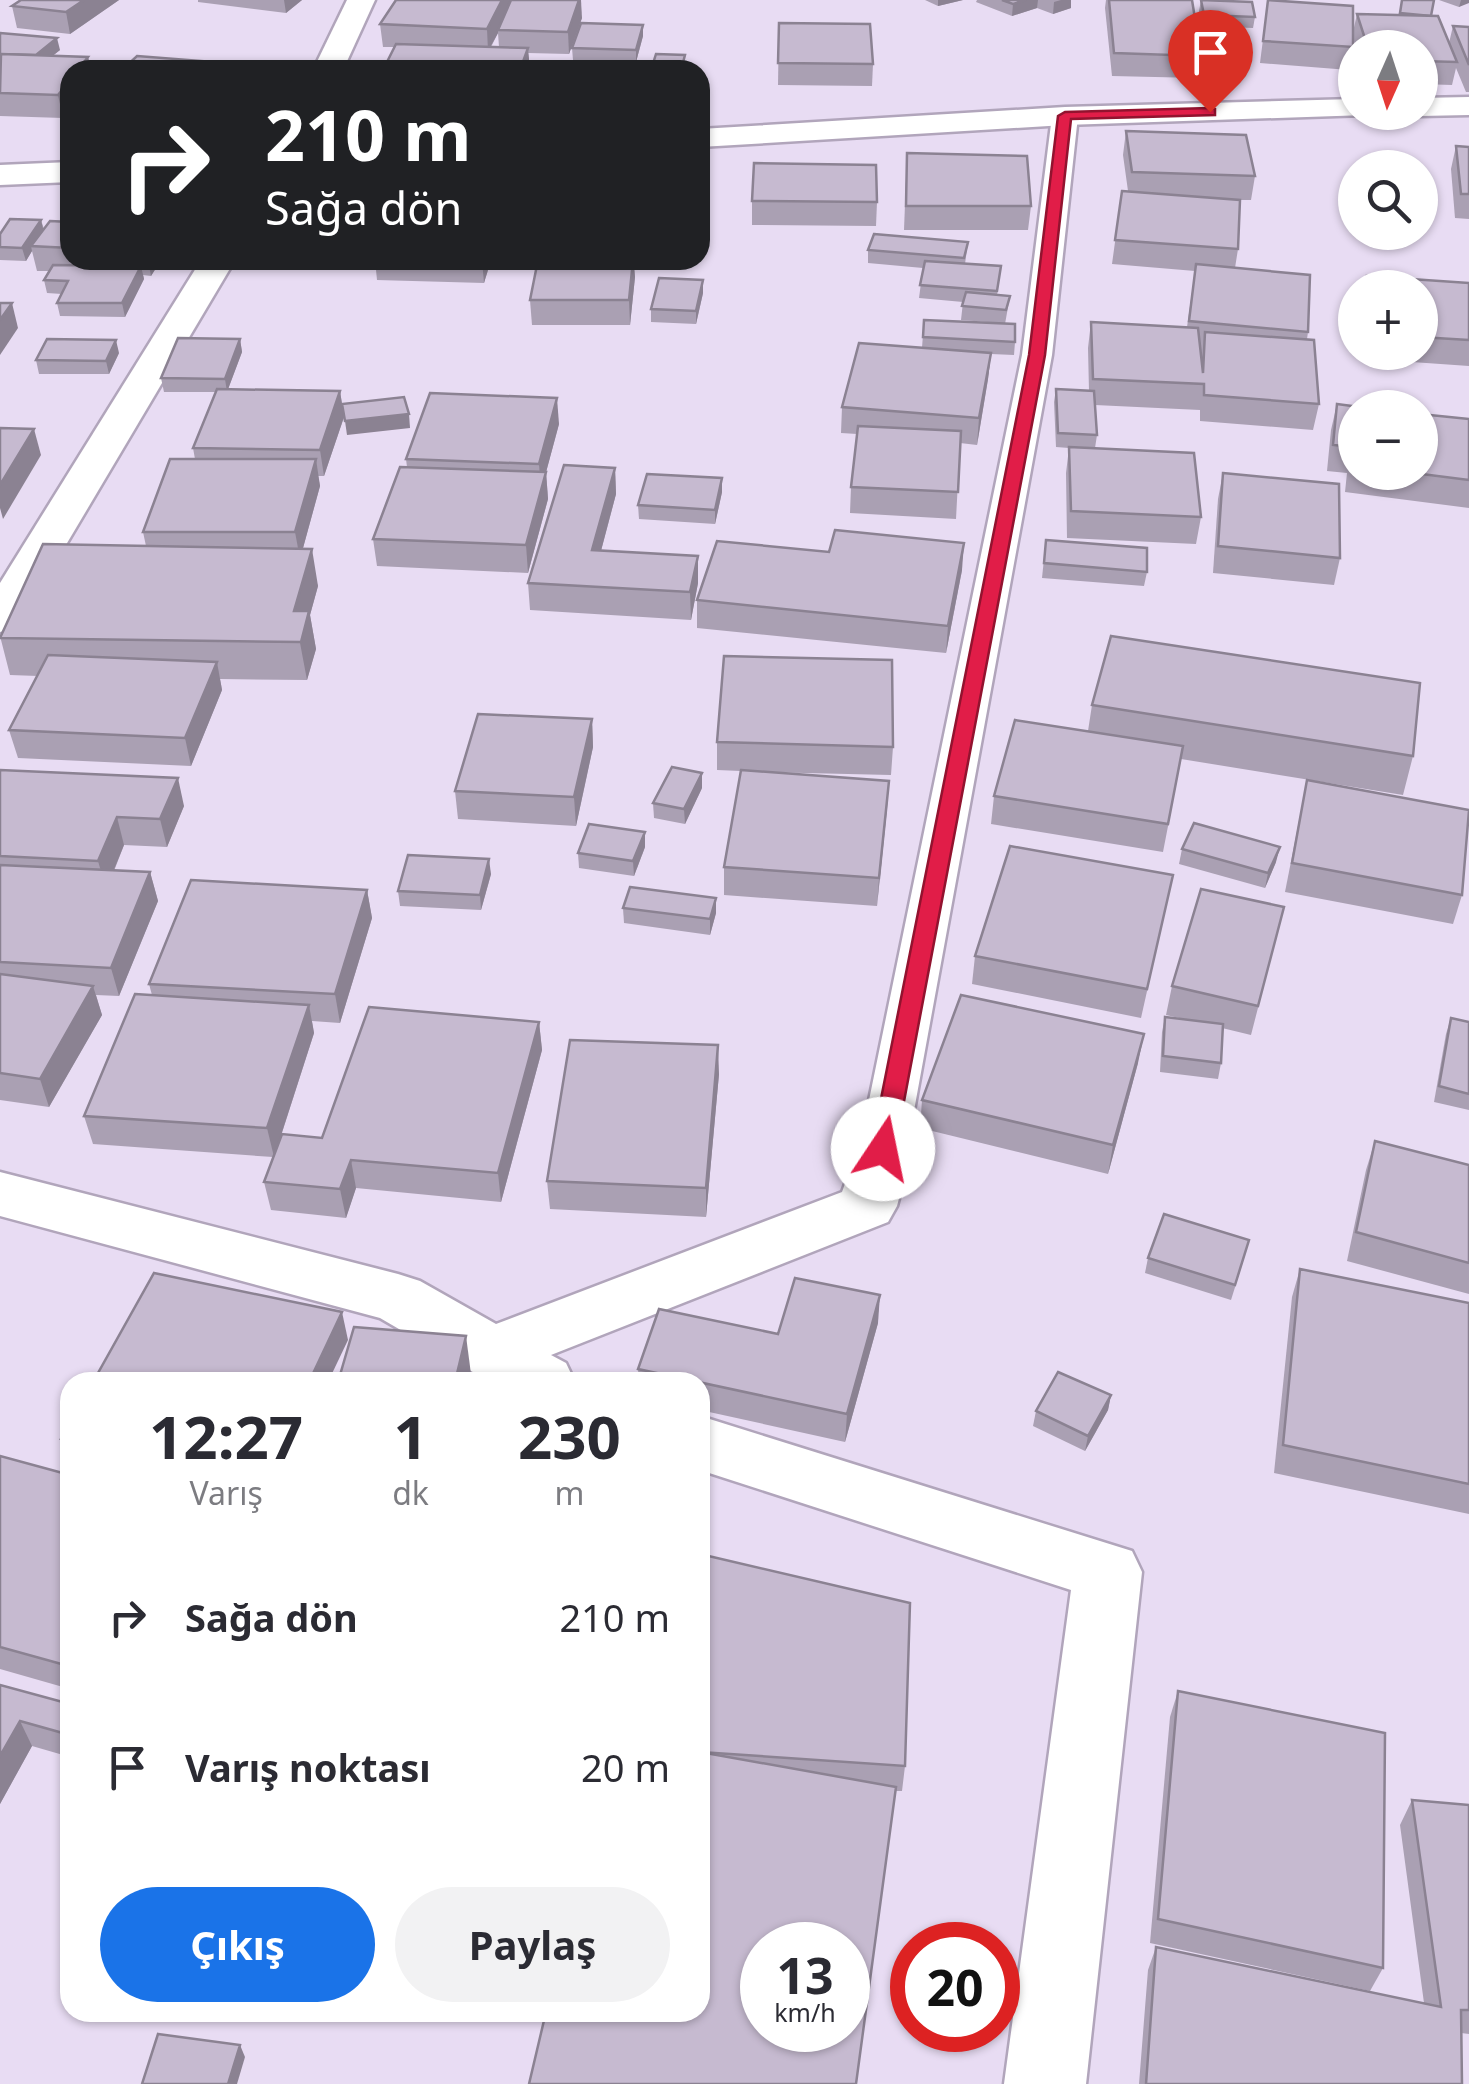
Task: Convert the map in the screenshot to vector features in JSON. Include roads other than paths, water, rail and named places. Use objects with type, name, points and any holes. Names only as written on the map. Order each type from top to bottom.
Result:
[{"type":"street","points":[[333,60],[361,0]]},
{"type":"street","points":[[1438,107],[1469,106]]},
{"type":"street","points":[[710,137],[1065,116],[1338,108]]},
{"type":"street","points":[[0,175],[60,172]]},
{"type":"street","points":[[0,618],[212,270]]},
{"type":"street","points":[[490,1354],[756,1246],[867,1206],[883,1149]]},
{"type":"street","points":[[0,1194],[398,1298],[524,1372]]},
{"type":"street","points":[[710,1446],[1108,1572],[1045,2084]]},
{"type":"lane","points":[[883,1149],[1037,355],[1065,116]]}]
